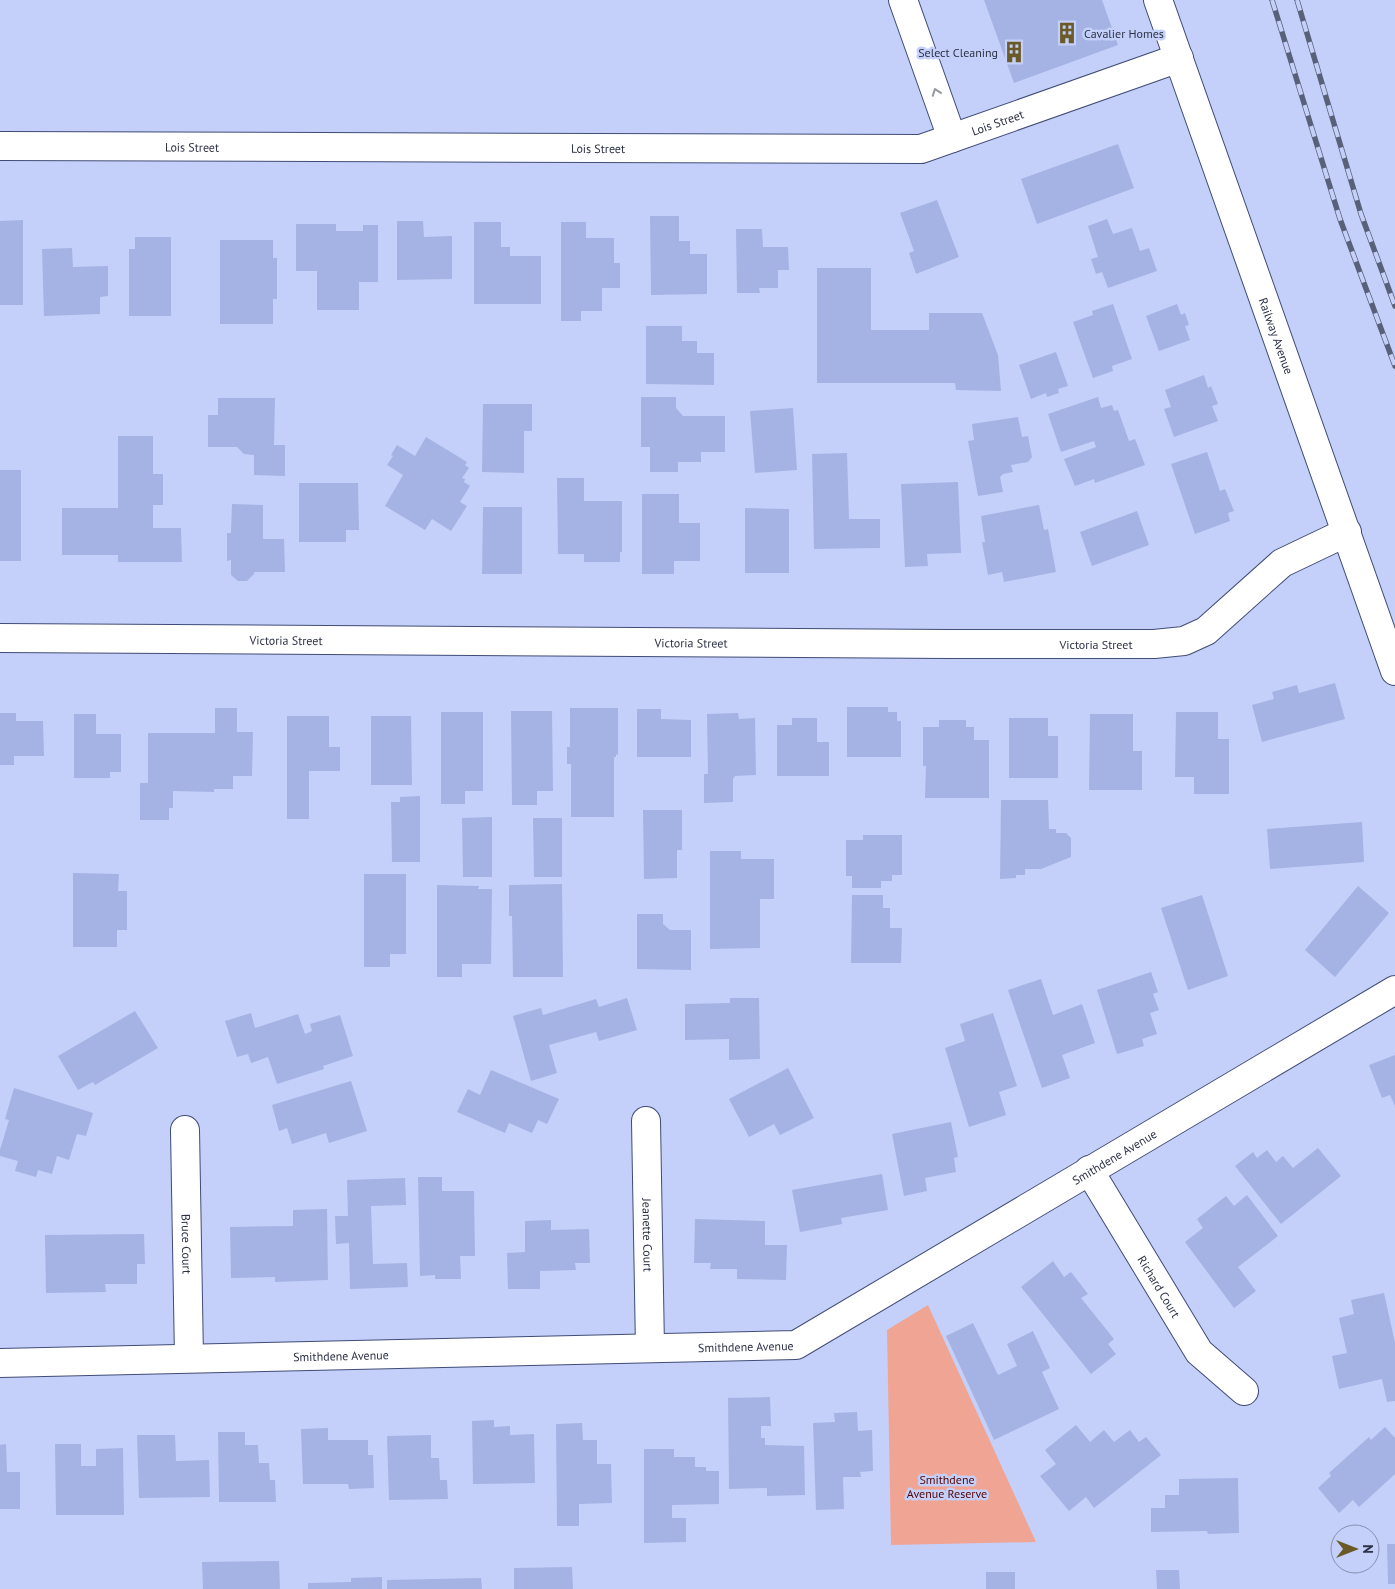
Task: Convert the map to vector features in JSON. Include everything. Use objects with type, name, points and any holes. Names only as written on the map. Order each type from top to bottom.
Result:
[{"type":"street","points":[[903,0],[952,138]]},
{"type":"street","name":"Railway Avenue","points":[[1158,0],[1395,671]]},
{"type":"street","name":"Lois Street","points":[[0,146],[921,149],[1179,58]]},
{"type":"street","name":"Victoria Street","points":[[0,638],[949,644],[1164,643],[1184,641],[1206,631],[1282,563],[1347,532]]},
{"type":"street","name":"Smithdene Avenue","points":[[0,1363],[796,1345],[1395,990]]},
{"type":"street","name":"Jeanette Court","points":[[646,1121],[650,1348]]},
{"type":"street","name":"Bruce Court","points":[[185,1130],[189,1358]]},
{"type":"street","name":"Richard Court","points":[[1089,1170],[1199,1352],[1244,1391]]},
{"type":"green space","name":"Smithdene Avenue Reserve","points":[[928,1305],[1036,1542],[891,1545],[887,1330]]},
{"type":"building","name":"Cavalier Homes","points":[[984,0],[1102,0],[1118,45],[1014,83]]},
{"type":"building","points":[[1118,144],[1134,188],[1037,224],[1021,179]]},
{"type":"building","points":[[937,200],[959,257],[916,274],[909,253],[914,251],[900,213]]},
{"type":"building","points":[[650,216],[679,216],[679,241],[690,241],[690,254],[707,254],[707,294],[651,295]]},
{"type":"building","points":[[1107,219],[1113,234],[1132,228],[1140,251],[1149,248],[1157,271],[1108,288],[1102,272],[1096,274],[1091,259],[1098,257],[1088,226]]},
{"type":"building","points":[[23,220],[23,305],[0,305],[0,221]]},
{"type":"building","points":[[397,221],[423,221],[424,237],[452,236],[452,279],[397,280]]},
{"type":"building","points":[[474,222],[501,222],[501,247],[510,247],[510,256],[541,256],[541,304],[474,304]]},
{"type":"building","points":[[561,222],[586,222],[586,238],[614,238],[614,263],[620,263],[620,288],[602,288],[602,311],[581,311],[581,321],[561,321]]},
{"type":"building","points":[[296,224],[336,224],[336,231],[363,231],[363,225],[378,225],[378,282],[359,282],[359,310],[317,310],[317,271],[296,271]]},
{"type":"building","points":[[736,229],[762,229],[763,247],[788,247],[789,270],[778,270],[778,288],[759,288],[760,293],[737,293]]},
{"type":"building","points":[[135,237],[171,237],[171,316],[129,316],[129,249],[135,249]]},
{"type":"building","points":[[220,240],[273,240],[273,258],[277,258],[277,299],[273,299],[273,324],[220,324]]},
{"type":"building","points":[[72,248],[73,267],[108,266],[108,296],[100,297],[100,314],[44,316],[42,249]]},
{"type":"building","points":[[817,268],[871,268],[871,330],[929,330],[929,313],[982,313],[998,355],[1001,391],[956,390],[955,383],[817,383]]},
{"type":"building","points":[[1113,304],[1132,359],[1112,366],[1113,371],[1093,378],[1073,322],[1093,315],[1092,311]]},
{"type":"building","points":[[1177,304],[1181,315],[1185,313],[1189,325],[1185,326],[1190,340],[1159,351],[1146,316]]},
{"type":"building","points":[[646,326],[682,326],[682,341],[697,341],[697,353],[714,353],[714,385],[646,384]]},
{"type":"building","points":[[1056,352],[1068,386],[1058,389],[1059,393],[1047,397],[1046,393],[1031,399],[1019,365]]},
{"type":"building","points":[[1204,375],[1208,388],[1211,386],[1218,404],[1212,406],[1218,421],[1174,437],[1164,409],[1171,407],[1165,390]]},
{"type":"building","points":[[641,397],[676,397],[676,408],[683,416],[725,416],[725,452],[701,452],[701,462],[678,462],[678,472],[650,472],[650,447],[641,447]]},
{"type":"building","points":[[1098,397],[1101,408],[1112,405],[1114,411],[1118,410],[1129,441],[1135,439],[1145,465],[1095,483],[1094,479],[1075,486],[1064,459],[1096,447],[1094,441],[1061,452],[1048,414]]},
{"type":"building","points":[[218,398],[275,398],[274,445],[285,445],[285,476],[254,475],[254,455],[244,454],[237,447],[208,447],[208,415],[218,415]]},
{"type":"building","points":[[483,404],[532,404],[532,431],[524,431],[524,473],[482,472]]},
{"type":"building","points":[[793,408],[797,470],[755,473],[750,411]]},
{"type":"building","points":[[1018,417],[1022,437],[1028,436],[1032,457],[1028,462],[1011,465],[1013,472],[1003,474],[1000,477],[1003,492],[978,496],[968,441],[974,440],[972,424]]},
{"type":"building","points":[[118,436],[153,436],[153,474],[163,474],[163,505],[153,505],[153,528],[181,528],[182,562],[118,562],[118,555],[62,555],[62,508],[118,508]]},
{"type":"building","points":[[426,437],[467,462],[465,465],[469,468],[462,478],[470,486],[460,502],[467,506],[451,531],[432,519],[425,530],[385,506],[403,475],[387,465],[393,456],[391,455],[397,445],[415,456]]},
{"type":"building","points":[[1207,452],[1220,491],[1225,489],[1234,511],[1228,513],[1230,521],[1195,534],[1171,464]]},
{"type":"building","points":[[847,453],[849,519],[880,519],[880,548],[814,549],[812,454]]},
{"type":"building","points":[[0,470],[21,470],[21,561],[0,561]]},
{"type":"building","points":[[557,478],[584,478],[584,501],[622,501],[622,552],[620,552],[620,562],[584,562],[584,554],[558,554]]},
{"type":"building","points":[[958,482],[961,553],[927,554],[928,566],[905,567],[901,484]]},
{"type":"building","points":[[299,483],[358,483],[359,530],[346,530],[346,542],[299,542]]},
{"type":"building","points":[[642,494],[679,494],[679,523],[700,523],[700,561],[674,561],[674,574],[642,574]]},
{"type":"building","points":[[232,504],[263,505],[263,539],[284,539],[285,572],[254,572],[247,581],[238,581],[231,575],[231,560],[227,561],[227,533],[231,533]]},
{"type":"building","points":[[1039,505],[1044,530],[1048,529],[1056,572],[1004,582],[1002,572],[988,575],[982,542],[985,542],[981,516]]},
{"type":"building","points":[[483,507],[522,507],[522,574],[482,574]]},
{"type":"building","points":[[745,508],[789,509],[789,573],[745,573]]},
{"type":"building","points":[[1137,511],[1149,545],[1092,566],[1080,532]]},
{"type":"building","points":[[1335,683],[1345,719],[1262,742],[1252,705],[1274,699],[1272,692],[1297,685],[1299,693]]},
{"type":"building","points":[[847,707],[888,707],[888,712],[897,712],[897,721],[901,721],[901,757],[847,757]]},
{"type":"building","points":[[215,708],[237,708],[237,732],[253,732],[252,776],[233,776],[233,789],[214,789],[214,792],[173,791],[173,808],[169,808],[169,820],[140,820],[140,783],[148,783],[148,733],[215,733]]},
{"type":"building","points":[[570,708],[618,708],[618,755],[616,754],[616,757],[614,757],[614,817],[571,817],[571,764],[567,764],[567,747],[570,747]]},
{"type":"building","points":[[637,709],[661,709],[661,719],[691,720],[691,757],[637,757]]},
{"type":"building","points":[[511,711],[552,711],[553,791],[537,791],[537,805],[512,805]]},
{"type":"building","points":[[441,712],[483,712],[483,791],[465,791],[465,804],[441,804]]},
{"type":"building","points":[[1176,712],[1218,712],[1218,739],[1229,739],[1229,794],[1194,794],[1194,777],[1175,777]]},
{"type":"building","points":[[0,713],[16,713],[16,721],[43,721],[44,756],[14,756],[14,765],[0,765]]},
{"type":"building","points":[[738,713],[739,719],[755,718],[756,775],[735,776],[733,779],[733,802],[704,803],[704,774],[708,774],[707,714]]},
{"type":"building","points":[[74,714],[96,714],[96,734],[121,734],[121,772],[110,772],[110,778],[74,778]]},
{"type":"building","points":[[1090,714],[1133,714],[1133,751],[1142,751],[1142,790],[1089,790]]},
{"type":"building","points":[[287,716],[329,716],[329,747],[340,747],[340,771],[309,771],[309,819],[287,819]]},
{"type":"building","points":[[371,716],[411,716],[412,785],[371,785]]},
{"type":"building","points":[[792,718],[817,718],[817,742],[829,742],[829,776],[777,776],[777,725],[792,725]]},
{"type":"building","points":[[1009,718],[1048,718],[1048,736],[1058,736],[1058,778],[1009,778]]},
{"type":"building","points":[[939,720],[966,720],[966,727],[974,727],[974,740],[989,740],[989,798],[925,798],[926,766],[923,766],[923,727],[939,727]]},
{"type":"building","points":[[420,796],[420,862],[392,862],[391,802],[400,802],[400,797]]},
{"type":"building","points":[[1001,800],[1048,800],[1049,829],[1056,829],[1056,833],[1066,833],[1071,838],[1071,857],[1041,869],[1025,869],[1025,875],[1016,875],[1016,878],[1000,879]]},
{"type":"building","points":[[643,810],[682,810],[682,850],[677,850],[677,878],[644,879]]},
{"type":"building","points":[[492,817],[492,877],[463,877],[462,818]]},
{"type":"building","points":[[533,818],[562,818],[562,877],[534,877]]},
{"type":"building","points":[[1362,822],[1364,862],[1270,869],[1267,829]]},
{"type":"building","points":[[863,835],[902,835],[902,875],[892,875],[892,881],[881,881],[881,888],[852,888],[852,876],[846,876],[846,840],[863,840]]},
{"type":"building","points":[[710,851],[741,851],[741,859],[774,859],[774,899],[760,899],[760,948],[710,949]]},
{"type":"building","points":[[73,873],[119,874],[118,891],[127,891],[127,930],[117,930],[117,947],[73,947]]},
{"type":"building","points":[[364,874],[406,874],[406,954],[390,954],[390,967],[364,967]]},
{"type":"building","points":[[562,884],[563,977],[513,977],[512,916],[509,916],[509,885]]},
{"type":"building","points":[[437,885],[479,886],[478,889],[492,889],[491,964],[462,964],[462,977],[437,977]]},
{"type":"building","points":[[1358,886],[1389,913],[1335,977],[1305,950]]},
{"type":"building","points":[[852,895],[883,895],[883,908],[890,908],[890,928],[902,928],[901,963],[851,963]]},
{"type":"building","points":[[1202,895],[1228,976],[1188,990],[1161,908]]},
{"type":"building","points":[[637,914],[663,914],[663,924],[670,930],[691,930],[691,970],[637,969]]},
{"type":"building","points":[[1151,972],[1158,992],[1153,994],[1159,1010],[1150,1013],[1157,1034],[1142,1039],[1144,1046],[1117,1054],[1097,990]]},
{"type":"building","points":[[1041,979],[1053,1015],[1082,1004],[1095,1043],[1062,1055],[1070,1078],[1042,1088],[1008,990]]},
{"type":"building","points":[[627,998],[637,1030],[599,1041],[596,1032],[549,1045],[557,1073],[531,1081],[513,1016],[541,1008],[543,1015],[596,999],[599,1007]]},
{"type":"building","points":[[730,998],[759,998],[760,1059],[729,1060],[729,1039],[685,1040],[685,1004],[730,1003]]},
{"type":"building","points":[[135,1011],[158,1048],[95,1085],[93,1082],[78,1090],[58,1056]]},
{"type":"building","points":[[251,1013],[255,1028],[298,1014],[305,1034],[312,1031],[310,1024],[340,1015],[353,1056],[323,1066],[324,1069],[277,1084],[268,1057],[251,1063],[248,1054],[237,1057],[225,1021]]},
{"type":"building","points":[[993,1013],[1017,1086],[999,1092],[1006,1115],[969,1127],[945,1048],[965,1041],[960,1024]]},
{"type":"building","points":[[1395,1055],[1395,1106],[1390,1095],[1382,1098],[1369,1065]]},
{"type":"building","points":[[788,1068],[814,1118],[780,1135],[774,1124],[749,1137],[729,1099]]},
{"type":"building","points":[[491,1070],[559,1099],[547,1124],[538,1120],[532,1133],[509,1123],[505,1133],[457,1112],[468,1089],[480,1095]]},
{"type":"building","points":[[351,1081],[367,1131],[329,1143],[326,1133],[292,1144],[287,1128],[279,1131],[272,1105]]},
{"type":"building","points":[[14,1088],[93,1113],[86,1136],[77,1134],[69,1160],[57,1156],[52,1174],[38,1170],[36,1177],[15,1171],[18,1161],[0,1156],[9,1120],[5,1119]]},
{"type":"building","points":[[951,1122],[958,1157],[954,1158],[956,1172],[925,1178],[927,1191],[904,1196],[892,1134]]},
{"type":"building","points":[[1318,1148],[1341,1176],[1281,1224],[1235,1166],[1253,1152],[1257,1158],[1267,1150],[1276,1162],[1283,1156],[1293,1168]]},
{"type":"building","points":[[882,1174],[888,1210],[841,1218],[842,1224],[800,1232],[792,1190]]},
{"type":"building","points":[[418,1177],[442,1177],[442,1191],[474,1191],[475,1256],[460,1256],[461,1279],[435,1279],[435,1275],[420,1276]]},
{"type":"building","points":[[405,1178],[406,1205],[371,1206],[373,1264],[407,1263],[408,1287],[350,1289],[349,1243],[336,1244],[335,1216],[348,1216],[347,1180]]},
{"type":"building","points":[[1247,1195],[1278,1236],[1238,1267],[1256,1291],[1234,1308],[1185,1242],[1203,1228],[1197,1219],[1226,1196],[1234,1206]]},
{"type":"building","points":[[327,1209],[328,1280],[275,1282],[275,1277],[231,1278],[230,1227],[293,1226],[293,1210]]},
{"type":"building","points":[[695,1219],[765,1221],[765,1245],[787,1245],[786,1280],[737,1279],[737,1269],[710,1269],[711,1263],[694,1263]]},
{"type":"building","points":[[551,1220],[551,1230],[589,1229],[590,1263],[575,1263],[576,1270],[540,1271],[540,1289],[508,1289],[507,1253],[525,1252],[525,1221]]},
{"type":"building","points":[[144,1234],[145,1264],[137,1264],[137,1284],[105,1284],[106,1292],[46,1293],[45,1235]]},
{"type":"building","points":[[1053,1261],[1064,1277],[1071,1272],[1088,1294],[1081,1298],[1114,1339],[1108,1344],[1116,1354],[1091,1374],[1021,1287]]},
{"type":"building","points":[[1384,1293],[1395,1343],[1395,1401],[1387,1402],[1382,1379],[1339,1389],[1332,1356],[1347,1353],[1339,1318],[1354,1314],[1351,1300]]},
{"type":"building","points":[[973,1323],[998,1375],[1017,1366],[1007,1344],[1033,1331],[1050,1368],[1042,1372],[1059,1409],[994,1440],[946,1336]]},
{"type":"building","points":[[770,1397],[771,1426],[761,1426],[761,1438],[765,1438],[765,1445],[804,1446],[805,1495],[767,1496],[767,1488],[729,1489],[728,1398]]},
{"type":"building","points":[[857,1412],[858,1431],[872,1430],[873,1471],[860,1472],[861,1477],[843,1477],[844,1509],[816,1510],[813,1423],[835,1422],[834,1413]]},
{"type":"building","points":[[494,1420],[494,1427],[510,1426],[510,1435],[534,1434],[535,1483],[473,1484],[472,1421]]},
{"type":"building","points":[[582,1423],[583,1440],[597,1440],[597,1464],[611,1464],[612,1503],[579,1504],[579,1526],[557,1526],[556,1424]]},
{"type":"building","points":[[1076,1425],[1090,1442],[1104,1430],[1114,1442],[1130,1430],[1139,1442],[1146,1437],[1161,1455],[1094,1508],[1086,1497],[1069,1511],[1040,1476],[1056,1464],[1045,1450]]},
{"type":"building","points":[[1385,1427],[1395,1438],[1395,1474],[1359,1507],[1353,1500],[1339,1513],[1318,1488],[1331,1476],[1329,1473],[1369,1437],[1371,1440]]},
{"type":"building","points":[[328,1428],[328,1440],[368,1440],[368,1455],[373,1455],[374,1488],[349,1489],[348,1484],[303,1484],[301,1429]]},
{"type":"building","points":[[218,1432],[245,1432],[245,1445],[258,1445],[259,1463],[269,1463],[270,1480],[275,1480],[276,1502],[219,1502]]},
{"type":"building","points":[[137,1435],[175,1435],[176,1461],[209,1460],[210,1497],[139,1498]]},
{"type":"building","points":[[431,1435],[431,1458],[439,1458],[440,1480],[447,1480],[448,1499],[389,1500],[387,1436]]},
{"type":"building","points":[[6,1444],[7,1472],[20,1472],[20,1509],[0,1509],[0,1445]]},
{"type":"building","points":[[55,1444],[81,1444],[81,1466],[96,1466],[96,1449],[123,1448],[124,1515],[56,1515]]},
{"type":"building","points":[[644,1449],[674,1449],[674,1457],[695,1457],[695,1467],[706,1467],[706,1471],[719,1471],[719,1504],[672,1505],[672,1518],[686,1518],[686,1542],[644,1543]]},
{"type":"building","points":[[1238,1478],[1239,1533],[1208,1534],[1207,1531],[1151,1532],[1151,1508],[1165,1508],[1165,1495],[1179,1495],[1179,1479]]},
{"type":"building","points":[[1387,1544],[1395,1544],[1395,1584],[1388,1584]]},
{"type":"building","points":[[279,1561],[280,1589],[203,1589],[202,1562]]},
{"type":"building","points":[[572,1567],[573,1589],[514,1589],[514,1568]]},
{"type":"building","points":[[1156,1570],[1179,1570],[1180,1589],[1157,1589]]},
{"type":"building","points":[[986,1572],[1015,1572],[1015,1589],[986,1589]]},
{"type":"building","points":[[382,1577],[382,1589],[308,1589],[308,1583],[351,1582],[351,1578]]},
{"type":"building","points":[[481,1578],[482,1589],[387,1589],[387,1580]]},
{"type":"railway","points":[[1272,0],[1340,219],[1395,366]]},
{"type":"railway","points":[[1297,0],[1361,214],[1395,306]]},
{"type":"place","name":"Cavalier Homes","points":[[1067,33]]},
{"type":"place","name":"Select Cleaning","points":[[1014,52]]}]
